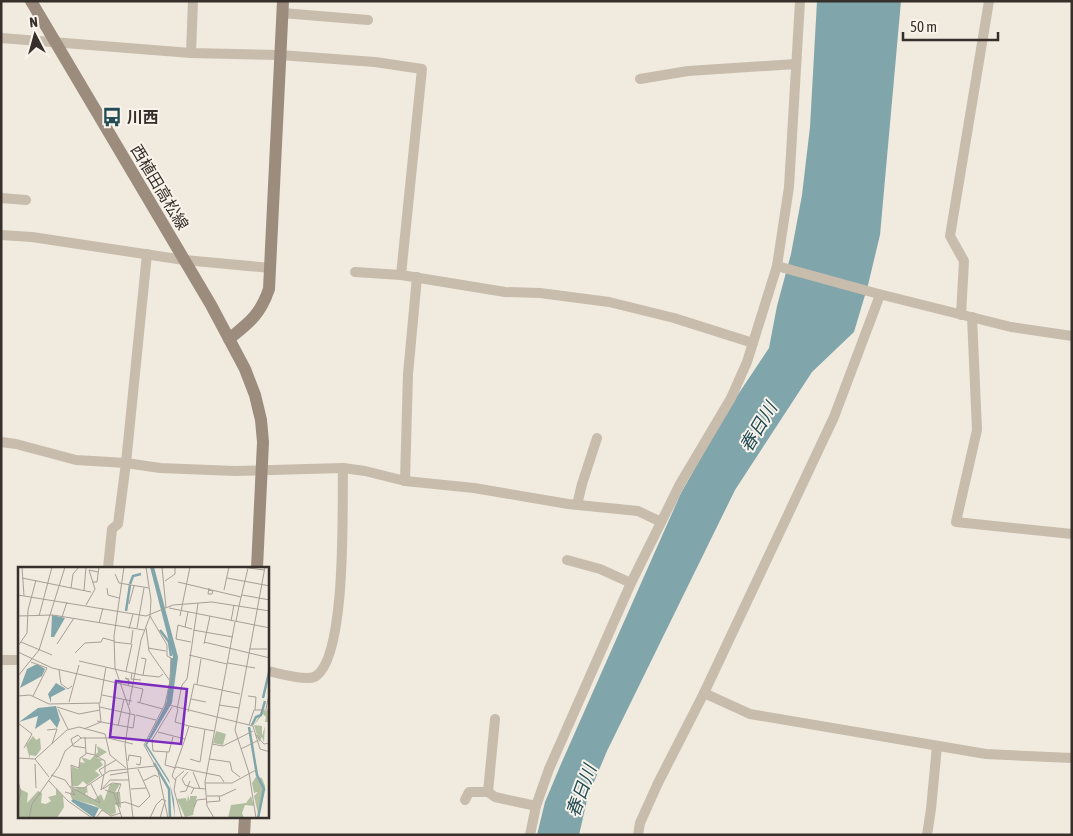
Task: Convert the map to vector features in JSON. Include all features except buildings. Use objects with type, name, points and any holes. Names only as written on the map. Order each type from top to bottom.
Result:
[{"type":"main road","name":"西植田高松線","points":[[31,1],[211,305],[245,369],[255,395],[264,442],[257,567]]},
{"type":"main road","points":[[229,340],[252,320],[264,306],[269,289],[283,7]]},
{"type":"main road","points":[[244,835],[245,818]]},
{"type":"street","points":[[191,53],[193,1]]},
{"type":"street","points":[[530,835],[536,806],[549,769],[631,583],[680,484],[731,398],[747,362],[780,267],[789,187],[800,1]]},
{"type":"street","points":[[961,315],[964,261],[950,236],[989,1]]},
{"type":"street","points":[[283,7],[368,20]]},
{"type":"street","points":[[1,38],[191,53],[280,55],[375,62],[422,69],[401,275]]},
{"type":"street","points":[[640,79],[688,71],[796,64]]},
{"type":"street","points":[[1,198],[26,200]]},
{"type":"street","points":[[1,235],[32,237],[184,260],[271,268]]},
{"type":"street","points":[[108,567],[112,529],[118,524],[126,463],[147,254]]},
{"type":"street","points":[[780,267],[972,318],[1011,327],[1072,336]]},
{"type":"street","points":[[355,272],[401,275],[504,292],[540,293],[609,302],[674,318],[753,343]]},
{"type":"street","points":[[405,481],[408,374],[417,278]]},
{"type":"street","points":[[638,835],[640,823],[658,782],[704,693],[834,417],[858,359],[878,294]]},
{"type":"street","points":[[972,318],[977,430],[956,522],[1072,534]]},
{"type":"street","points":[[577,505],[597,438]]},
{"type":"street","points":[[1,442],[16,444],[76,460],[126,463],[160,468],[262,471],[343,468],[365,471],[405,481],[474,488],[577,505],[638,511],[661,522]]},
{"type":"street","points":[[269,671],[305,679],[314,678],[322,670],[330,651],[335,631],[339,591],[343,468]]},
{"type":"street","points":[[567,560],[600,569],[631,583]]},
{"type":"street","points":[[1,660],[18,660]]},
{"type":"street","points":[[704,693],[750,714],[986,754],[1072,758]]},
{"type":"street","points":[[488,792],[495,719]]},
{"type":"street","points":[[927,835],[937,746]]},
{"type":"street","points":[[466,800],[469,792],[488,792],[495,797],[536,806]]},
{"type":"water","name":"春日川","points":[[817,1],[901,1],[880,235],[854,332],[812,372],[735,490],[607,751],[588,796],[579,835],[537,835],[545,802],[561,764],[681,493],[729,408],[769,348],[777,306],[791,254],[802,195],[810,127]]},
{"type":"place","name":"川西","points":[[112,117]]}]
